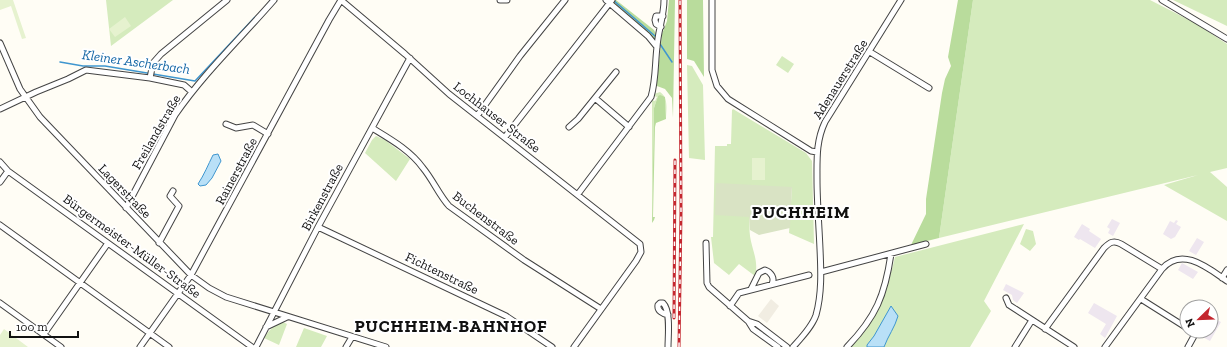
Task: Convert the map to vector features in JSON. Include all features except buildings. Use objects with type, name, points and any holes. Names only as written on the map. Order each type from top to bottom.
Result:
[{"type":"street","points":[[150,75],[154,63],[161,54],[227,0]]},
{"type":"street","name":"Freilandstraße","points":[[126,208],[175,115],[212,67],[274,0]]},
{"type":"street","name":"Lochhauser Straße","points":[[341,0],[410,58],[435,82],[640,244],[641,252],[636,261],[601,309]]},
{"type":"street","name":"Rainerstraße","points":[[140,347],[191,275],[341,0]]},
{"type":"street","points":[[499,0],[507,0]]},
{"type":"street","points":[[477,116],[520,56],[565,0]]},
{"type":"street","points":[[578,194],[651,97],[653,90],[657,42],[661,27],[655,23],[655,19],[658,16],[663,16],[664,0]]},
{"type":"street","points":[[712,0],[711,64],[713,76],[718,87],[728,99],[811,151],[817,152]]},
{"type":"street","name":"Adenauerstraße","points":[[793,347],[816,315],[821,272],[817,192],[817,152],[820,135],[825,122],[902,0]]},
{"type":"street","points":[[1162,0],[1227,39]]},
{"type":"street","points":[[505,137],[610,1],[648,36],[657,42]]},
{"type":"street","name":"Lagerstraße","points":[[0,43],[25,97],[40,117],[191,275],[226,297],[386,347]]},
{"type":"street","points":[[870,52],[929,88]]},
{"type":"street","name":"Birkenstraße","points":[[256,347],[318,227],[410,58]]},
{"type":"street","points":[[0,109],[86,70],[150,75],[184,85],[192,92]]},
{"type":"street","points":[[569,127],[578,119],[616,72]]},
{"type":"street","points":[[595,98],[629,127]]},
{"type":"street","points":[[226,124],[236,128],[253,125],[268,134]]},
{"type":"street","name":"Buchenstraße","points":[[372,128],[410,154],[422,167],[443,199],[450,206],[524,260],[601,309]]},
{"type":"street","name":"Bürgermeister-Müller-Straße","points":[[0,162],[8,171],[252,347]]},
{"type":"street","points":[[0,182],[8,171]]},
{"type":"street","points":[[159,242],[179,206],[170,196],[173,191]]},
{"type":"street","points":[[0,225],[169,347]]},
{"type":"street","name":"Fichtenstraße","points":[[318,227],[506,316],[552,347]]},
{"type":"street","points":[[1046,329],[1104,248],[1111,242],[1121,244],[1162,269]]},
{"type":"street","points":[[44,334],[108,243]]},
{"type":"street","points":[[706,243],[707,284],[748,321],[753,328],[778,347]]},
{"type":"street","points":[[821,272],[926,244]]},
{"type":"street","points":[[847,347],[864,329],[875,310],[883,293],[892,254]]},
{"type":"street","points":[[1105,347],[1167,264],[1174,260],[1188,259],[1198,262],[1225,279],[1227,270]]},
{"type":"street","points":[[751,289],[760,273],[765,270],[771,274],[773,278],[772,284]]},
{"type":"street","points":[[730,306],[739,293],[809,275]]},
{"type":"street","points":[[1006,298],[1009,305],[1074,347]]},
{"type":"street","points":[[1141,299],[1179,323]]},
{"type":"street","points":[[0,303],[62,347]]},
{"type":"street","points":[[574,347],[601,309]]},
{"type":"street","points":[[668,315],[668,347]]},
{"type":"street","points":[[266,327],[288,317]]},
{"type":"street","points":[[1015,347],[1032,320]]},
{"type":"street","points":[[748,321],[756,324],[787,347]]},
{"type":"street","points":[[346,347],[352,337]]},
{"type":"shaded area","points":[[1112,219],[1120,223],[1113,236],[1108,233],[1110,229],[1107,227]]},
{"type":"shaded area","points":[[1176,220],[1178,221],[1176,224],[1181,227],[1175,237],[1171,239],[1163,234],[1170,221],[1174,223]]},
{"type":"shaded area","points":[[1082,224],[1101,239],[1095,248],[1074,237]]},
{"type":"shaded area","points":[[1197,238],[1204,242],[1196,255],[1189,251]]},
{"type":"shaded area","points":[[1182,263],[1198,272],[1193,279],[1178,270]]},
{"type":"shaded area","points":[[1006,284],[1024,293],[1017,303],[1013,300],[1012,295],[1003,290]]},
{"type":"shaded area","points":[[771,299],[779,306],[767,323],[758,316]]},
{"type":"shaded area","points":[[1094,303],[1117,316],[1105,338],[1100,334],[1106,324],[1088,313]]},
{"type":"green space","points":[[0,0],[13,0],[26,38],[22,39],[11,6],[0,10]]},
{"type":"green space","points":[[106,0],[173,0],[111,46]]},
{"type":"green space","points":[[614,0],[654,30],[656,34],[654,41],[612,3]]},
{"type":"green space","points":[[669,0],[675,0],[673,118],[672,98],[665,89],[657,86],[662,34],[667,21]]},
{"type":"green space","points":[[687,0],[703,0],[704,77],[694,61],[687,59]]},
{"type":"green space","points":[[958,0],[973,0],[939,238],[911,245],[926,214],[926,199],[942,93],[945,79],[951,66],[948,57]]},
{"type":"green space","points":[[973,0],[1150,0],[1195,23],[1227,44],[1227,168],[1210,172],[1227,187],[1227,221],[1164,185],[1198,175],[939,238]]},
{"type":"green space","points":[[1173,0],[1227,0],[1227,26]]},
{"type":"green space","points":[[125,17],[131,26],[115,37],[109,29]]},
{"type":"green space","points":[[782,56],[794,64],[788,73],[776,65]]},
{"type":"green space","points":[[687,65],[692,66],[703,85],[705,160],[689,158]]},
{"type":"green space","points":[[660,92],[665,98],[658,96],[654,108],[652,223],[652,100],[655,101],[657,97],[654,96],[654,94]]},
{"type":"green space","points":[[660,95],[665,97],[666,119],[656,123],[655,127],[653,217],[655,217],[652,223],[654,108],[658,96]]},
{"type":"green space","points":[[733,109],[806,153],[812,161],[814,244],[789,233],[792,187],[749,217],[750,236],[756,260],[755,276],[739,264],[729,275],[714,263],[711,237],[713,237],[715,146],[727,146],[727,144],[731,144]]},
{"type":"green space","points":[[376,136],[385,140],[410,159],[396,181],[365,153]]},
{"type":"green space","points":[[752,158],[765,158],[765,180],[752,180]]},
{"type":"green space","points":[[716,183],[792,187],[790,228],[759,235],[750,230],[749,217],[715,215]]},
{"type":"green space","points":[[1024,224],[984,301],[991,311],[970,347],[850,347],[868,326],[880,305],[895,257]]},
{"type":"green space","points":[[1026,229],[1033,231],[1036,244],[1030,251],[1020,244]]},
{"type":"green space","points":[[283,322],[287,324],[279,345],[264,338],[272,328]]},
{"type":"green space","points":[[304,328],[327,336],[321,347],[296,347]]},
{"type":"green space","points":[[4,329],[28,347],[0,347],[0,335]]},
{"type":"water","points":[[218,154],[221,161],[212,178],[206,185],[200,186],[198,184],[213,155]]},
{"type":"water","points":[[891,306],[898,316],[884,347],[867,347],[867,345],[874,336]]},
{"type":"waterway","points":[[613,0],[655,36]]},
{"type":"waterway","name":"Kleiner Ascherbach","points":[[60,62],[83,66],[105,66],[195,81],[255,17]]},
{"type":"waterway","points":[[660,44],[672,62]]},
{"type":"railway","points":[[679,347],[681,212],[680,0]]},
{"type":"railway","points":[[674,318],[675,160]]},
{"type":"district","name":"PUCHHEIM","points":[[801,212]]},
{"type":"district","name":"PUCHHEIM-BAHNHOF","points":[[451,326]]}]
